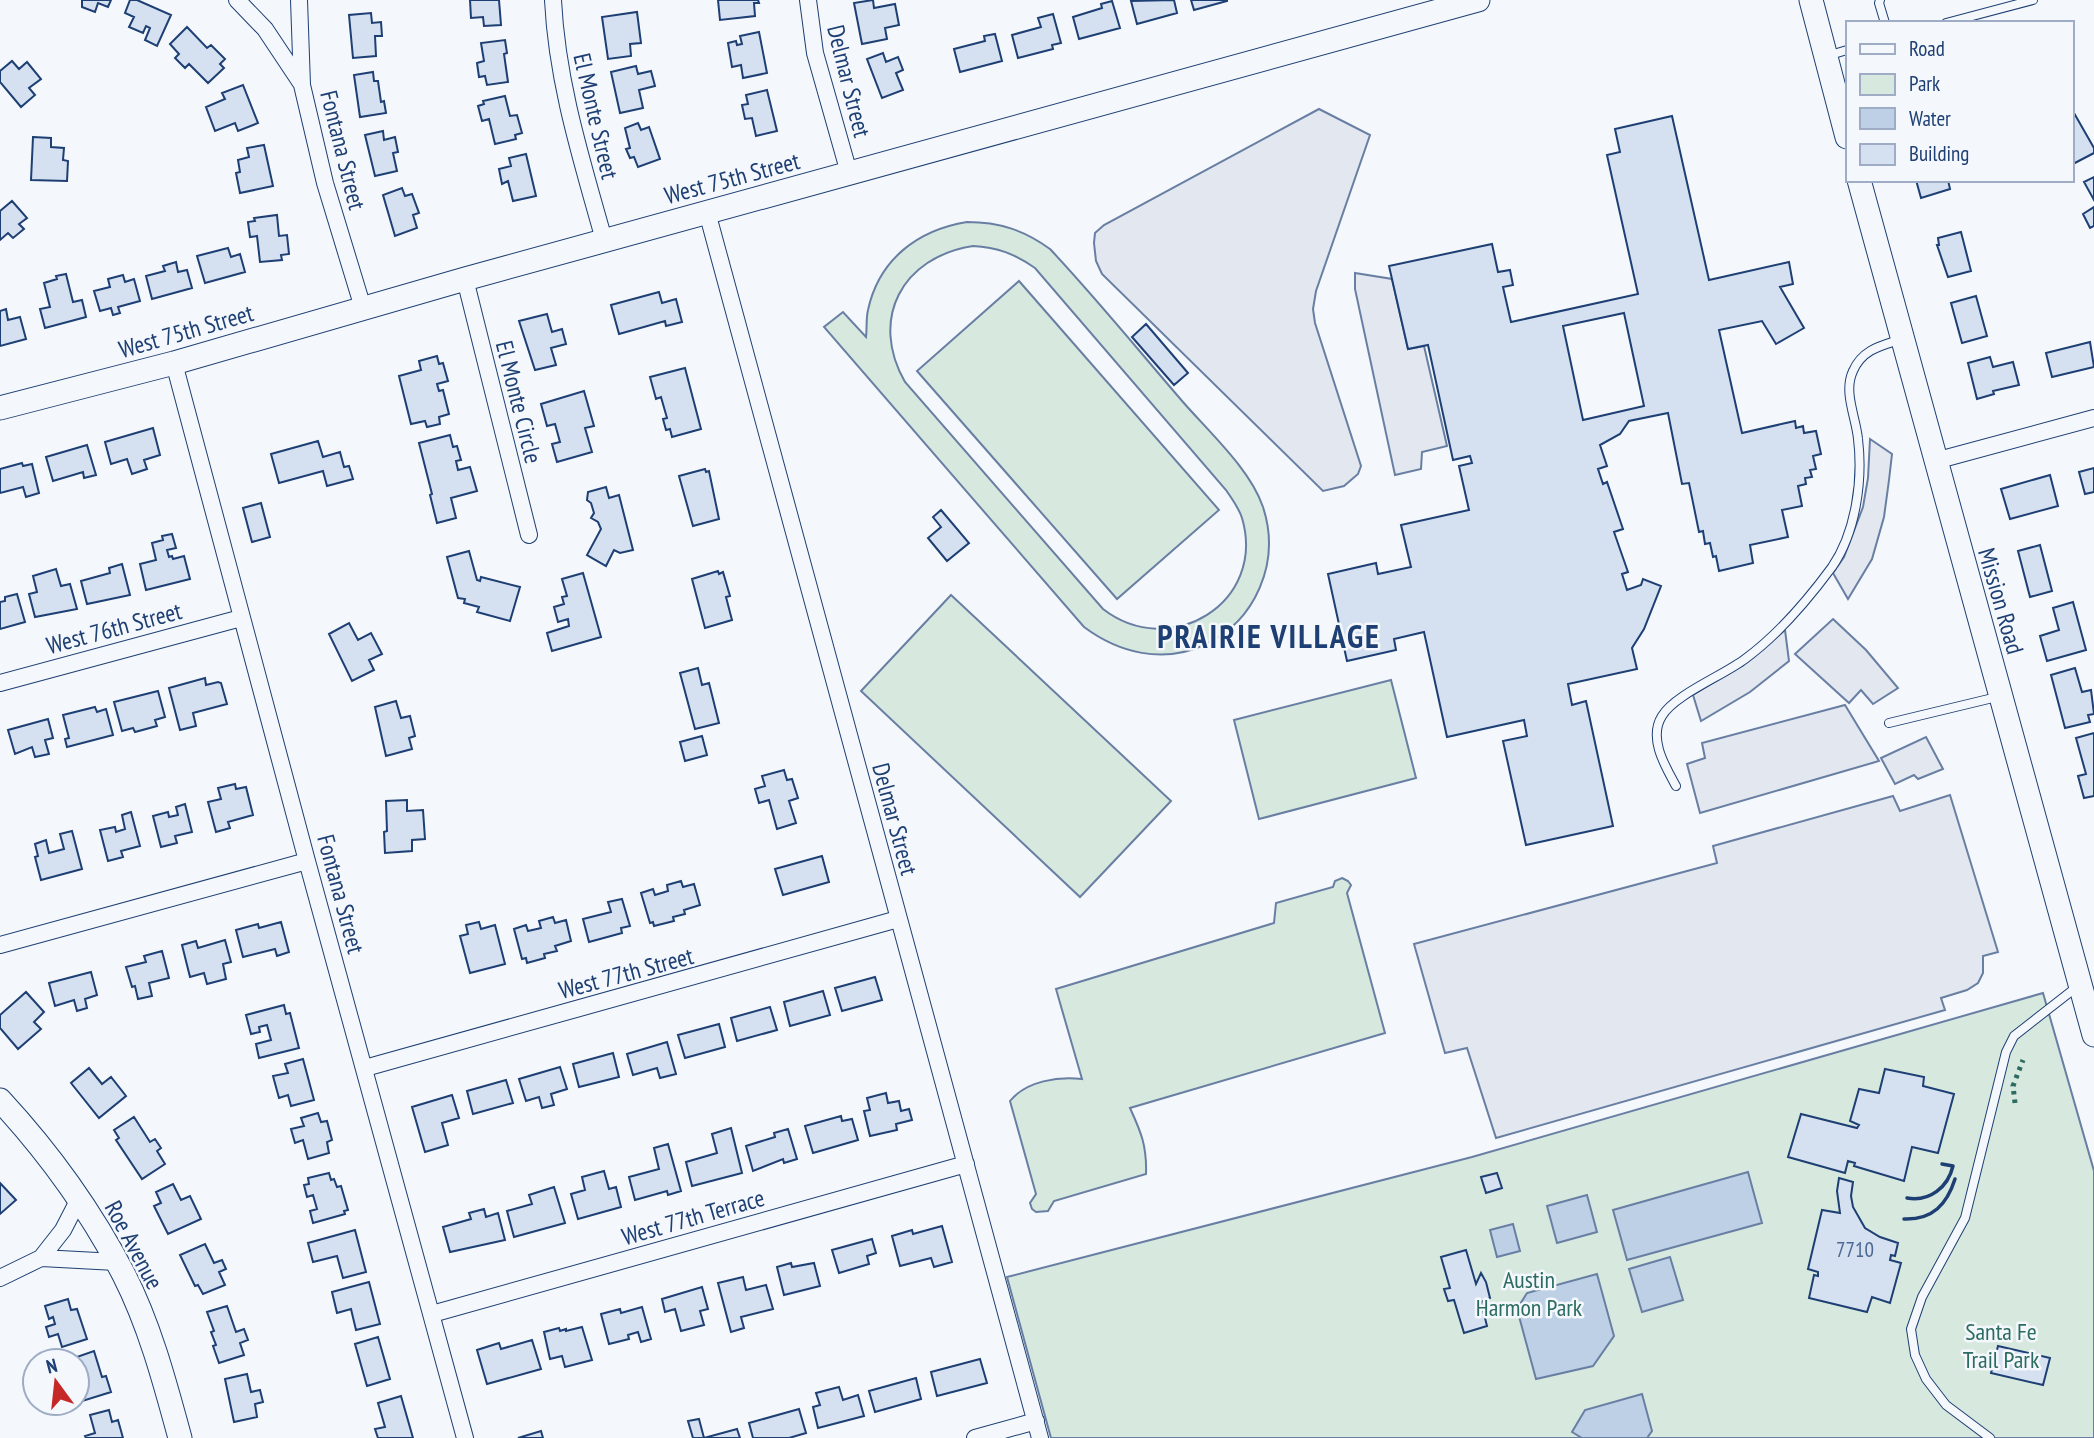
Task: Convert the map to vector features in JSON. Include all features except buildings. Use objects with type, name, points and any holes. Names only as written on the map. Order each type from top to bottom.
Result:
[{"type":"main road","name":"West 75th Street","points":[[0,408],[174,363],[604,240],[1478,0]]},
{"type":"main road","points":[[1811,0],[1837,53],[1846,129]]},
{"type":"main road","name":"Mission Road","points":[[1860,182],[2000,696],[2087,983],[2094,1035]]},
{"type":"main road","name":"Roe Avenue","points":[[0,1100],[35,1138],[79,1199],[116,1262],[133,1296],[154,1351],[180,1438]]},
{"type":"street","points":[[237,0],[265,29],[302,85]]},
{"type":"street","name":"Fontana Street","points":[[299,0],[302,85],[326,183],[363,308]]},
{"type":"street","name":"El Monte Street","points":[[553,0],[555,34],[567,106],[604,240]]},
{"type":"street","name":"Delmar Street","points":[[808,0],[816,53],[849,173]]},
{"type":"street","name":"Delmar Street","points":[[707,212],[1040,1438]]},
{"type":"street","name":"El Monte Circle","points":[[465,279],[529,535]]},
{"type":"street","name":"Fontana Street","points":[[174,363],[465,1438]]},
{"type":"street","points":[[1935,461],[2094,418]]},
{"type":"street","name":"West 76th Street","points":[[0,683],[241,618]]},
{"type":"street","points":[[0,945],[307,861]]},
{"type":"street","name":"West 77th Street","points":[[365,1068],[898,919]]},
{"type":"street","name":"West 77th Terrace","points":[[432,1314],[966,1164]]},
{"type":"street","points":[[0,1278],[41,1258],[63,1230],[79,1199]]},
{"type":"street","points":[[41,1258],[116,1262]]},
{"type":"street","points":[[975,1438],[1036,1421]]},
{"type":"lane","points":[[1880,0],[1884,21]]},
{"type":"lane","points":[[1954,21],[2033,0]]},
{"type":"lane","points":[[1676,786],[1658,746],[1657,730],[1662,716],[1675,702],[1742,661],[1767,641],[1811,595],[1834,563],[1847,536],[1859,472],[1858,438],[1849,389],[1853,370],[1870,349],[1901,339]]},
{"type":"lane","points":[[1889,723],[2000,696]]},
{"type":"lane","points":[[1990,1438],[1946,1405],[1926,1379],[1915,1355],[1911,1329],[1924,1294],[1965,1218],[2006,1052],[2014,1036],[2087,983]]},
{"type":"green space","points":[[967,222],[1000,226],[1021,232],[1050,249],[1249,479],[1263,507],[1268,528],[1266,569],[1260,588],[1250,605],[1238,621],[1222,634],[1189,651],[1157,655],[1127,649],[1084,627],[824,327],[843,312],[866,337],[867,313],[873,292],[891,262],[917,240],[949,226]],"holes":[[[973,246],[1006,252],[1035,268],[1226,490],[1235,504],[1242,518],[1246,548],[1240,575],[1227,598],[1207,615],[1183,625],[1156,629],[1129,624],[1103,609],[905,382],[895,359],[890,336],[892,314],[899,295],[911,277],[927,263],[948,252]]]},
{"type":"green space","points":[[1019,281],[1219,510],[1117,599],[917,371]]},
{"type":"green space","points":[[951,595],[1171,801],[1080,897],[861,691]]},
{"type":"green space","points":[[1391,680],[1416,778],[1259,819],[1234,720]]},
{"type":"green space","points":[[1342,878],[1351,885],[1347,893],[1385,1033],[1130,1108],[1142,1140],[1146,1174],[1054,1201],[1048,1211],[1036,1212],[1032,1209],[1030,1203],[1036,1194],[1010,1101],[1025,1089],[1043,1081],[1082,1079],[1056,989],[1274,923],[1276,903],[1333,887],[1335,881]]},
{"type":"green space","name":"Austin Harmon Park","points":[[2043,993],[2094,1171],[2094,1438],[1051,1438],[1007,1277],[1472,1157]]},
{"type":"shaded area","points":[[1319,109],[1370,135],[1316,291],[1313,309],[1315,323],[1361,466],[1358,474],[1344,486],[1323,491],[1102,274],[1096,261],[1094,243],[1095,233],[1104,225]]},
{"type":"shaded area","points":[[1355,273],[1392,279],[1408,349],[1424,346],[1447,446],[1422,452],[1421,469],[1395,475],[1355,289]]},
{"type":"shaded area","points":[[1870,439],[1892,454],[1884,517],[1872,559],[1848,599],[1833,573],[1844,557],[1863,507]]},
{"type":"shaded area","points":[[1833,619],[1866,650],[1898,688],[1873,704],[1861,690],[1849,703],[1795,654]]},
{"type":"shaded area","points":[[1785,630],[1789,661],[1750,692],[1701,721],[1693,695],[1749,660]]},
{"type":"shaded area","points":[[1845,705],[1879,761],[1700,813],[1687,764],[1705,758],[1702,743]]},
{"type":"shaded area","points":[[1926,737],[1943,769],[1918,779],[1914,775],[1895,784],[1881,758]]},
{"type":"shaded area","points":[[1950,795],[1998,952],[1983,956],[1983,973],[1978,983],[1967,990],[1941,998],[1945,1010],[1496,1138],[1467,1048],[1445,1053],[1414,944],[1717,863],[1713,846],[1893,796],[1900,811]]},
{"type":"water","points":[[1748,1172],[1762,1223],[1627,1260],[1613,1210]]},
{"type":"water","points":[[1587,1195],[1597,1232],[1557,1243],[1547,1206]]},
{"type":"water","points":[[1513,1224],[1520,1251],[1497,1257],[1490,1230]]},
{"type":"water","points":[[1670,1257],[1683,1300],[1642,1312],[1629,1269]]},
{"type":"water","points":[[1597,1274],[1614,1336],[1593,1366],[1536,1379],[1517,1309],[1527,1293]]},
{"type":"water","points":[[1642,1394],[1652,1431],[1647,1438],[1582,1438],[1572,1432],[1585,1410]]},
{"type":"hedge","points":[[2015,1103],[2013,1086],[2023,1060]]},
{"type":"wall","points":[[1907,1198],[1923,1198],[1937,1191],[1951,1174],[1953,1166],[1942,1164]]},
{"type":"wall","points":[[1904,1219],[1923,1217],[1937,1209],[1948,1196],[1955,1179]]},
{"type":"district","name":"PRAIRIE VILLAGE","points":[[1269,636]]},
{"type":"park label","name":"Santa Fe Trail Park","points":[[2001,1345]]}]
